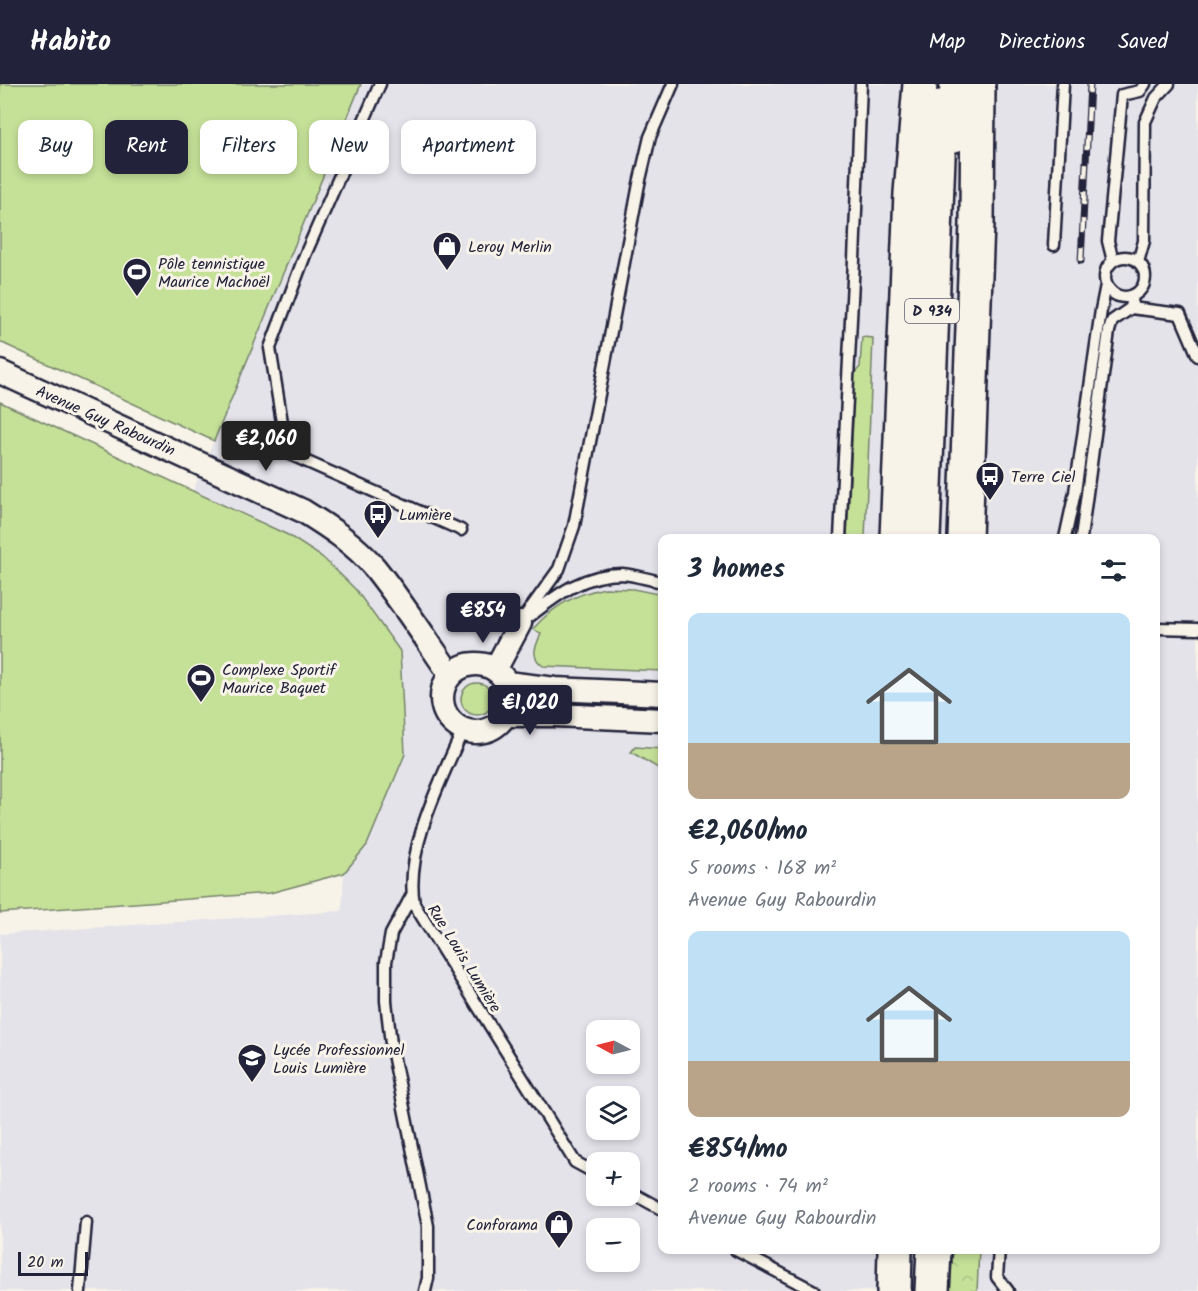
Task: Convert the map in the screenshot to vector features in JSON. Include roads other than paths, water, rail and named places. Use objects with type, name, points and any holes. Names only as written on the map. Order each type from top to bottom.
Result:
[{"type":"main road","points":[[897,534],[911,193],[920,84]]},
{"type":"main road","name":"D 934","points":[[923,534],[940,84]]},
{"type":"main road","name":"D 934","points":[[941,534],[957,84]]},
{"type":"main road","points":[[964,534],[977,223],[978,84]]},
{"type":"main road","points":[[873,1291],[874,1254]]},
{"type":"main road","points":[[894,1291],[896,1254]]},
{"type":"main road","points":[[910,1291],[911,1254]]},
{"type":"main road","points":[[932,1291],[934,1254]]},
{"type":"street","name":"Avenue Guy Rabourdin","points":[[0,372],[303,511],[326,525],[348,541],[374,567],[450,675]]},
{"type":"street","points":[[501,676],[520,623]]},
{"type":"street","points":[[467,664],[487,665],[501,676],[510,693],[510,705],[506,716],[500,723],[482,732],[472,733],[453,725],[442,706],[441,695],[450,675],[467,664]]},
{"type":"street","points":[[501,676],[555,689],[658,694]]},
{"type":"street","points":[[506,716],[554,715],[658,720]]},
{"type":"lane","points":[[380,84],[305,255],[270,348],[287,453],[461,530]]},
{"type":"lane","points":[[520,623],[558,569],[574,526],[639,184],[650,137],[673,84]]},
{"type":"lane","points":[[840,534],[861,84]]},
{"type":"lane","points":[[1054,245],[1063,84]]},
{"type":"lane","points":[[1113,261],[1107,241],[1122,95],[1140,92],[1145,84]]},
{"type":"lane","points":[[1138,262],[1144,241],[1145,122],[1156,98],[1169,84]]},
{"type":"lane","points":[[1066,534],[1075,492],[1106,285],[1105,272],[1113,261],[1126,257],[1138,262],[1144,274],[1142,286],[1133,295],[1126,297],[1114,294],[1106,285]]},
{"type":"lane","points":[[1131,308],[1133,295]]},
{"type":"lane","points":[[1082,534],[1112,321],[1131,308],[1180,314],[1198,356]]},
{"type":"lane","points":[[520,623],[564,590],[598,576],[623,574],[658,581]]},
{"type":"lane","points":[[1160,628],[1198,629]]},
{"type":"lane","name":"Rue Louis Lumière","points":[[463,730],[422,828],[413,862],[414,904],[562,1143],[575,1162],[586,1168]]},
{"type":"lane","points":[[412,894],[391,934],[386,962],[386,1001],[392,1044],[428,1226],[428,1278],[425,1291]]},
{"type":"lane","points":[[640,1197],[658,1207]]},
{"type":"lane","points":[[80,1291],[86,1222]]},
{"type":"lane","points":[[744,1254],[814,1291]]},
{"type":"lane","points":[[997,1291],[999,1254]]},
{"type":"lane","points":[[997,1277],[1008,1291]]},
{"type":"railway","points":[[1081,261],[1090,84]]},
{"type":"place","name":"Leroy Merlin","points":[[447,272]]},
{"type":"place","name":"Pôle tennistique Maurice Machoël","points":[[137,298]]},
{"type":"place","name":"Terre Ciel","points":[[990,502]]},
{"type":"place","name":"Lumière","points":[[378,540]]},
{"type":"place","name":"Complexe Sportif Maurice Baquet","points":[[201,704]]},
{"type":"place","name":"Lycée Professionnel Louis Lumière","points":[[252,1084]]},
{"type":"place","name":"Conforama","points":[[559,1250]]}]
